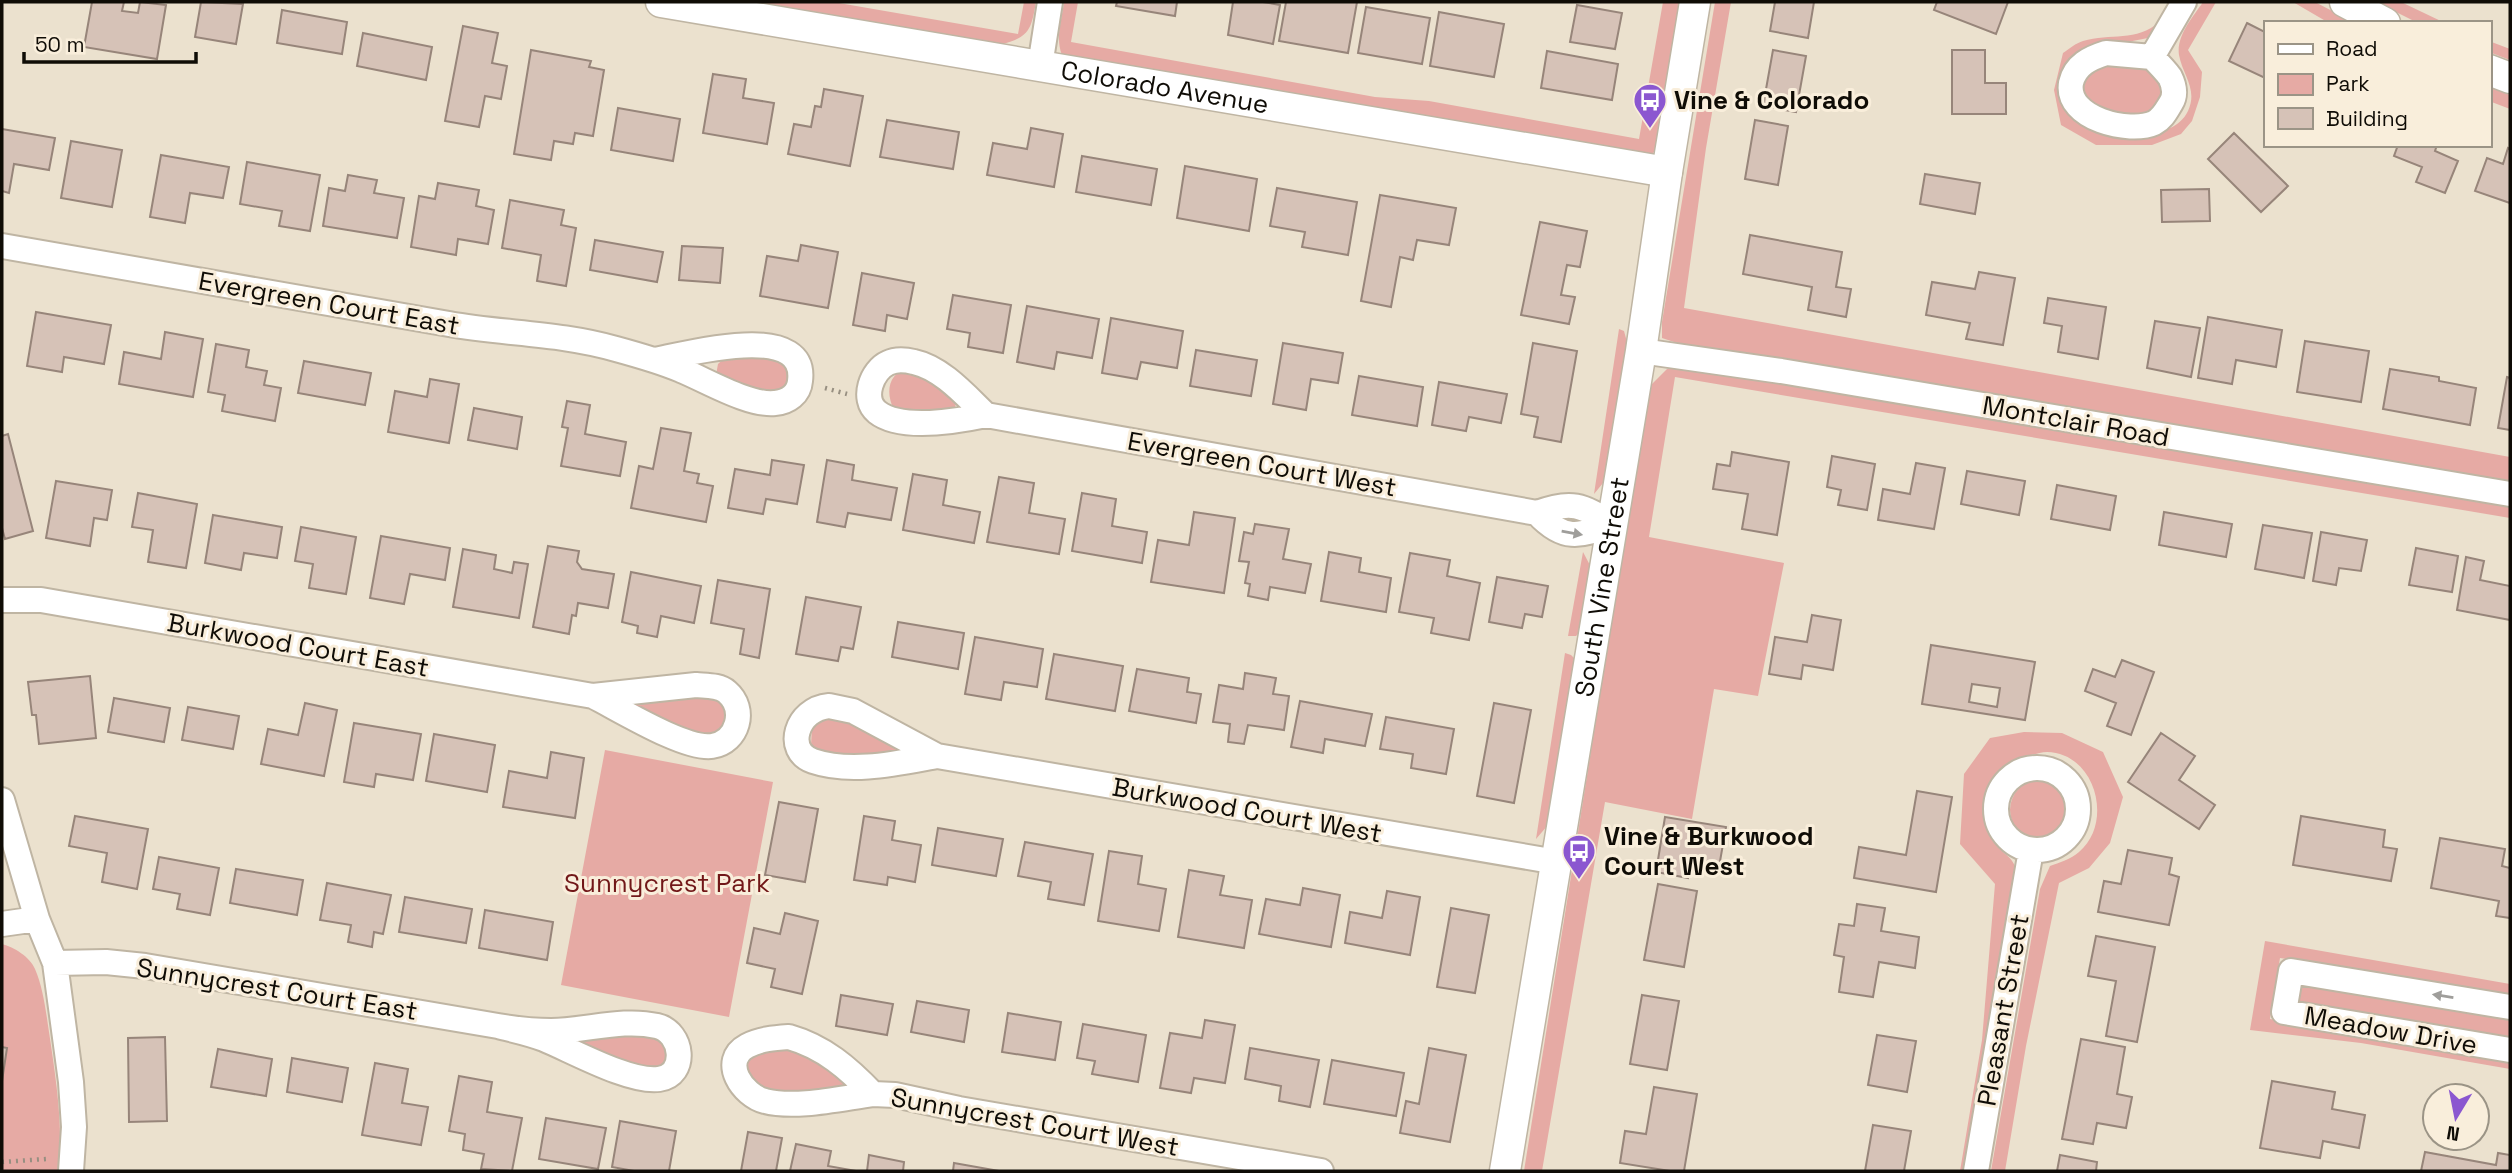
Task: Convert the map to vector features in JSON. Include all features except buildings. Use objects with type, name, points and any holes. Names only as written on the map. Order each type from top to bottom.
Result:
[{"type":"street","name":"Colorado Avenue","points":[[661,2],[1667,172]]},
{"type":"street","points":[[1040,66],[1050,2]]},
{"type":"street","name":"South Vine Street","points":[[1505,1171],[1641,351],[1695,2]]},
{"type":"street","points":[[2152,57],[2184,2]]},
{"type":"street","points":[[2345,2],[2381,21]]},
{"type":"street","name":"Evergreen Court East","points":[[2,246],[463,326],[549,335],[602,345],[655,360],[755,401],[773,403],[787,400],[795,394],[800,382],[796,358],[783,349],[760,345],[730,346],[655,360]]},
{"type":"street","name":"Montclair Road","points":[[1641,351],[1781,371],[2510,494]]},
{"type":"street","name":"Evergreen Court West","points":[[986,415],[1537,513],[1551,529],[1582,536],[1612,524]]},
{"type":"street","name":"Burkwood Court East","points":[[2,600],[41,600],[593,696],[678,739],[704,746],[714,746],[728,739],[736,730],[739,717],[736,703],[727,692],[714,686],[660,687],[593,696]]},
{"type":"street","name":"Burkwood Court West","points":[[937,756],[887,765],[831,766],[809,760],[801,752],[797,738],[798,728],[805,715],[816,707],[829,706],[853,711],[937,756],[1557,862]]},
{"type":"street","points":[[2,800],[37,919],[55,963],[74,1127],[71,1171]]},
{"type":"street","name":"Pleasant Street","points":[[1976,1171],[2031,850]]},
{"type":"street","points":[[2,924],[37,919]]},
{"type":"street","name":"Sunnycrest Court East","points":[[55,963],[106,962],[145,966],[498,1026],[552,1031],[636,1022],[661,1027],[674,1036],[679,1047],[679,1060],[673,1072],[666,1078],[646,1081],[628,1076],[540,1037],[498,1026]]},
{"type":"street","name":"Meadow Drive","points":[[2510,1007],[2291,971],[2284,1012],[2510,1050]]},
{"type":"street","name":"Sunnycrest Court West","points":[[873,1094],[853,1073],[830,1055],[809,1043],[789,1037],[768,1039],[745,1046],[736,1056],[734,1069],[739,1083],[749,1094],[764,1101],[788,1103],[873,1094],[895,1096],[1321,1171]]},
{"type":"path","points":[[825,388],[845,394],[857,393]]},
{"type":"path","points":[[2,1162],[46,1159]]},
{"type":"green space","points":[[739,2],[833,2],[1018,34],[1024,2],[1036,2],[1030,26],[1023,36],[1000,45]]},
{"type":"green space","points":[[1064,2],[1078,2],[1071,42],[1375,97],[1429,101],[1639,139],[1663,2],[1687,2],[1658,148],[1652,154],[1062,55],[1059,35]]},
{"type":"green space","points":[[1715,2],[1731,2],[1706,148],[1684,308],[2510,457],[2510,482],[1692,348],[1662,338],[1662,322]]},
{"type":"green space","points":[[2203,2],[2216,2],[2188,50],[2202,72],[2200,97],[2192,121],[2181,134],[2152,145],[2096,145],[2061,125],[2054,90],[2063,53],[2083,41],[2132,35],[2159,22],[2158,31],[2148,38],[2117,44],[2063,102],[2071,116],[2082,124],[2114,134],[2150,134],[2166,130],[2179,122],[2191,103],[2191,89],[2179,55],[2180,41]]},
{"type":"green space","points":[[2293,2],[2315,2],[2351,21],[2326,21]]},
{"type":"green space","points":[[2376,2],[2401,2],[2441,21],[2414,21]]},
{"type":"green space","points":[[2491,42],[2510,49],[2510,60],[2491,53]]},
{"type":"green space","points":[[2122,66],[2152,69],[2167,93],[2156,114],[2111,116],[2079,95],[2085,77],[2092,70]]},
{"type":"green space","points":[[2491,88],[2510,95],[2510,109],[2491,102]]},
{"type":"green space","points":[[1619,329],[1624,331],[1627,342],[1608,477],[1594,494]]},
{"type":"green space","points":[[760,353],[785,362],[789,375],[786,388],[770,397],[716,375],[721,361]]},
{"type":"green space","points":[[1687,367],[2510,505],[2510,518],[1675,377],[1649,537],[1784,563],[1758,696],[1714,689],[1692,819],[1605,802],[1542,1171],[1524,1171],[1649,387],[1667,369]]},
{"type":"green space","points":[[910,368],[957,400],[954,411],[894,410],[890,384],[897,374]]},
{"type":"green space","points":[[1583,552],[1592,569],[1582,630],[1576,636],[1568,636]]},
{"type":"green space","points":[[1565,653],[1575,659],[1548,825],[1536,839]]},
{"type":"green space","points":[[707,692],[725,705],[725,725],[718,734],[705,736],[671,725],[626,700]]},
{"type":"green space","points":[[839,715],[907,749],[902,753],[825,759],[811,746],[812,726],[822,719]]},
{"type":"green space","points":[[2024,732],[2062,733],[2103,752],[2123,797],[2110,843],[2089,868],[2059,883],[2026,1046],[2005,1171],[1991,1171],[2040,889],[2050,866],[2079,852],[2090,839],[2096,824],[2097,808],[2088,776],[2078,764],[2064,755],[2047,752],[2016,760],[2004,769],[1989,795],[1985,812],[1990,833],[1998,848],[2011,860],[2017,871],[1970,1171],[1960,1171],[1982,1040],[1995,884],[1960,844],[1964,774],[1990,738]]},
{"type":"green space","name":"Sunnycrest Park","points":[[605,750],[773,782],[729,1017],[561,985]]},
{"type":"green space","points":[[2041,779],[2063,788],[2072,810],[2063,832],[2041,841],[2019,832],[2010,810],[2019,788]]},
{"type":"green space","points":[[2265,941],[2510,984],[2510,997],[2280,958],[2270,1019],[2510,1060],[2510,1069],[2361,1043],[2250,1030]]},
{"type":"green space","points":[[2,944],[29,960],[35,969],[42,992],[58,1102],[59,1171],[2,1171]]},
{"type":"green space","points":[[2299,983],[2510,1016],[2510,1042],[2301,1004],[2295,996]]},
{"type":"green space","points":[[637,1031],[665,1041],[668,1068],[637,1071],[573,1039]]},
{"type":"green space","points":[[775,1044],[802,1048],[852,1086],[804,1093],[756,1088],[739,1063]]},
{"type":"place","name":"Vine & Colorado","points":[[1650,130]]},
{"type":"place","name":"Vine & Burkwood Court West","points":[[1579,881]]}]
